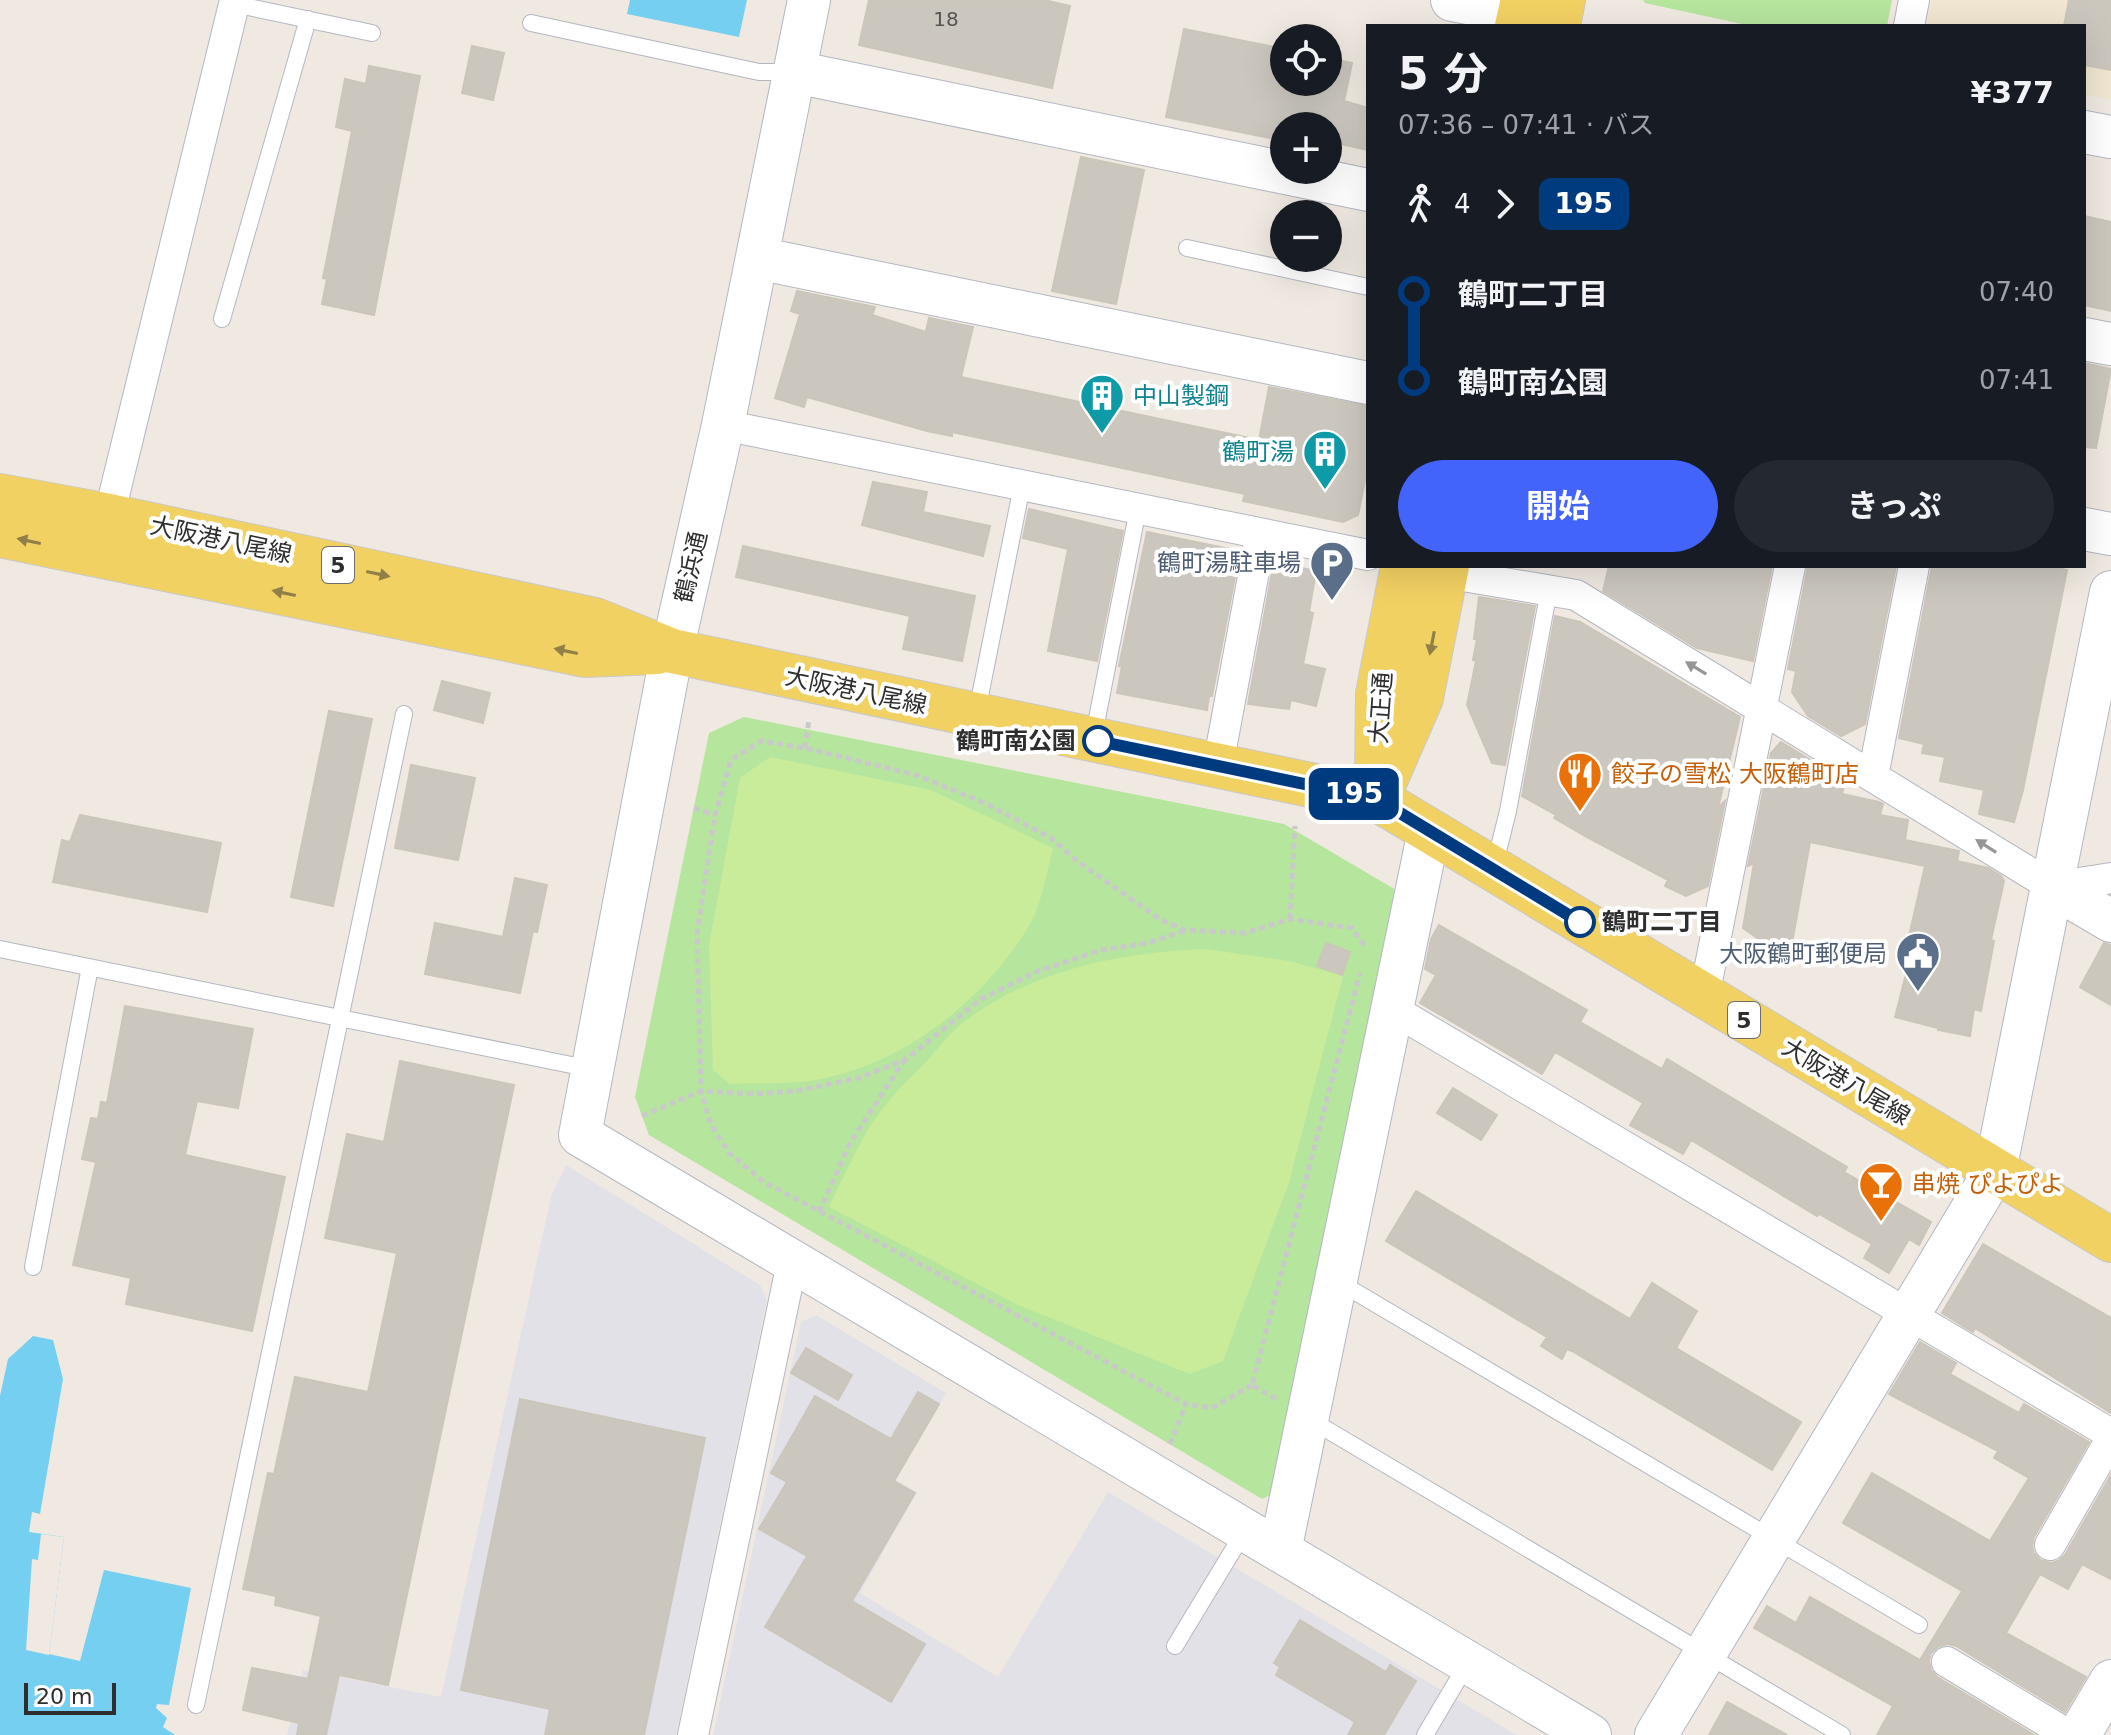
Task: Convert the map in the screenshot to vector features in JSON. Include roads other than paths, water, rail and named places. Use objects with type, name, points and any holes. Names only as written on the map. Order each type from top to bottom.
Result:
[{"type":"main road","name":"大阪港八尾線","points":[[0,496],[109,516],[595,620],[672,651],[1377,799],[2111,1240]]},
{"type":"main road","name":"大阪港八尾線","points":[[0,535],[585,655],[672,651]]},
{"type":"main road","name":"大正通","points":[[1377,799],[1378,694],[1403,568]]},
{"type":"main road","name":"大正通","points":[[1377,799],[1421,698],[1446,569]]},
{"type":"street","name":"鶴浜通","points":[[792,1263],[580,1135],[672,651],[723,425],[809,0]]},
{"type":"street","points":[[1452,0],[1546,16]]},
{"type":"street","points":[[1909,24],[1914,0]]},
{"type":"street","points":[[109,516],[235,2]]},
{"type":"street","points":[[795,72],[1366,190]]},
{"type":"street","points":[[2086,132],[2111,137]]},
{"type":"street","points":[[757,258],[1366,383]]},
{"type":"street","points":[[2086,339],[2111,344]]},
{"type":"street","points":[[723,425],[1366,555]]},
{"type":"street","points":[[2086,529],[2111,534]]},
{"type":"street","points":[[1218,765],[1261,534]]},
{"type":"street","points":[[1704,996],[1790,568]]},
{"type":"street","points":[[1873,776],[1914,568]]},
{"type":"street","points":[[1446,569],[1576,595],[2111,921]]},
{"type":"street","points":[[1656,1735],[1995,1171],[2111,592]]},
{"type":"street","points":[[1262,1541],[1308,1418],[1429,831]]},
{"type":"street","points":[[2053,887],[2111,878]]},
{"type":"street","points":[[1392,1009],[2111,1437],[2050,1545]]},
{"type":"street","points":[[693,1735],[792,1263],[1590,1735]]},
{"type":"street","points":[[1947,1662],[2069,1735]]},
{"type":"street","points":[[2079,1735],[2111,1681]]},
{"type":"lane","points":[[235,2],[372,33]]},
{"type":"lane","points":[[222,319],[308,19]]},
{"type":"lane","points":[[531,23],[759,72],[795,72]]},
{"type":"lane","points":[[1187,248],[1366,287]]},
{"type":"lane","points":[[976,716],[1022,486]]},
{"type":"lane","points":[[1093,740],[1138,509]]},
{"type":"lane","points":[[1494,870],[1549,590]]},
{"type":"lane","points":[[196,1705],[404,714]]},
{"type":"lane","points":[[0,949],[592,1069]]},
{"type":"lane","points":[[33,1267],[90,967]]},
{"type":"lane","points":[[1336,1281],[1919,1625]]},
{"type":"lane","points":[[1308,1418],[1842,1735]]},
{"type":"lane","points":[[1175,1646],[1262,1541]]},
{"type":"lane","points":[[1425,1735],[1467,1662]]},
{"type":"water","points":[[630,0],[747,0],[739,37],[627,14]]},
{"type":"water","points":[[33,1336],[53,1340],[63,1379],[40,1514],[32,1512],[29,1532],[64,1537],[49,1654],[80,1661],[104,1570],[191,1588],[169,1705],[157,1704],[156,1708],[167,1718],[163,1727],[175,1735],[0,1735],[0,1396],[8,1359]]},
{"type":"place","name":"中山製鋼","points":[[1102,435]]},
{"type":"place","name":"鶴町湯","points":[[1325,491]]},
{"type":"place","name":"鶴町湯駐車場","points":[[1332,602]]},
{"type":"place","name":"鶴町南公園","points":[[1098,741]]},
{"type":"place","name":"餃子の雪松 大阪鶴町店","points":[[1580,813]]},
{"type":"place","name":"鶴町二丁目","points":[[1580,922]]},
{"type":"place","name":"大阪鶴町郵便局","points":[[1918,993]]},
{"type":"place","name":"串焼 ぴよぴよ","points":[[1881,1223]]}]
